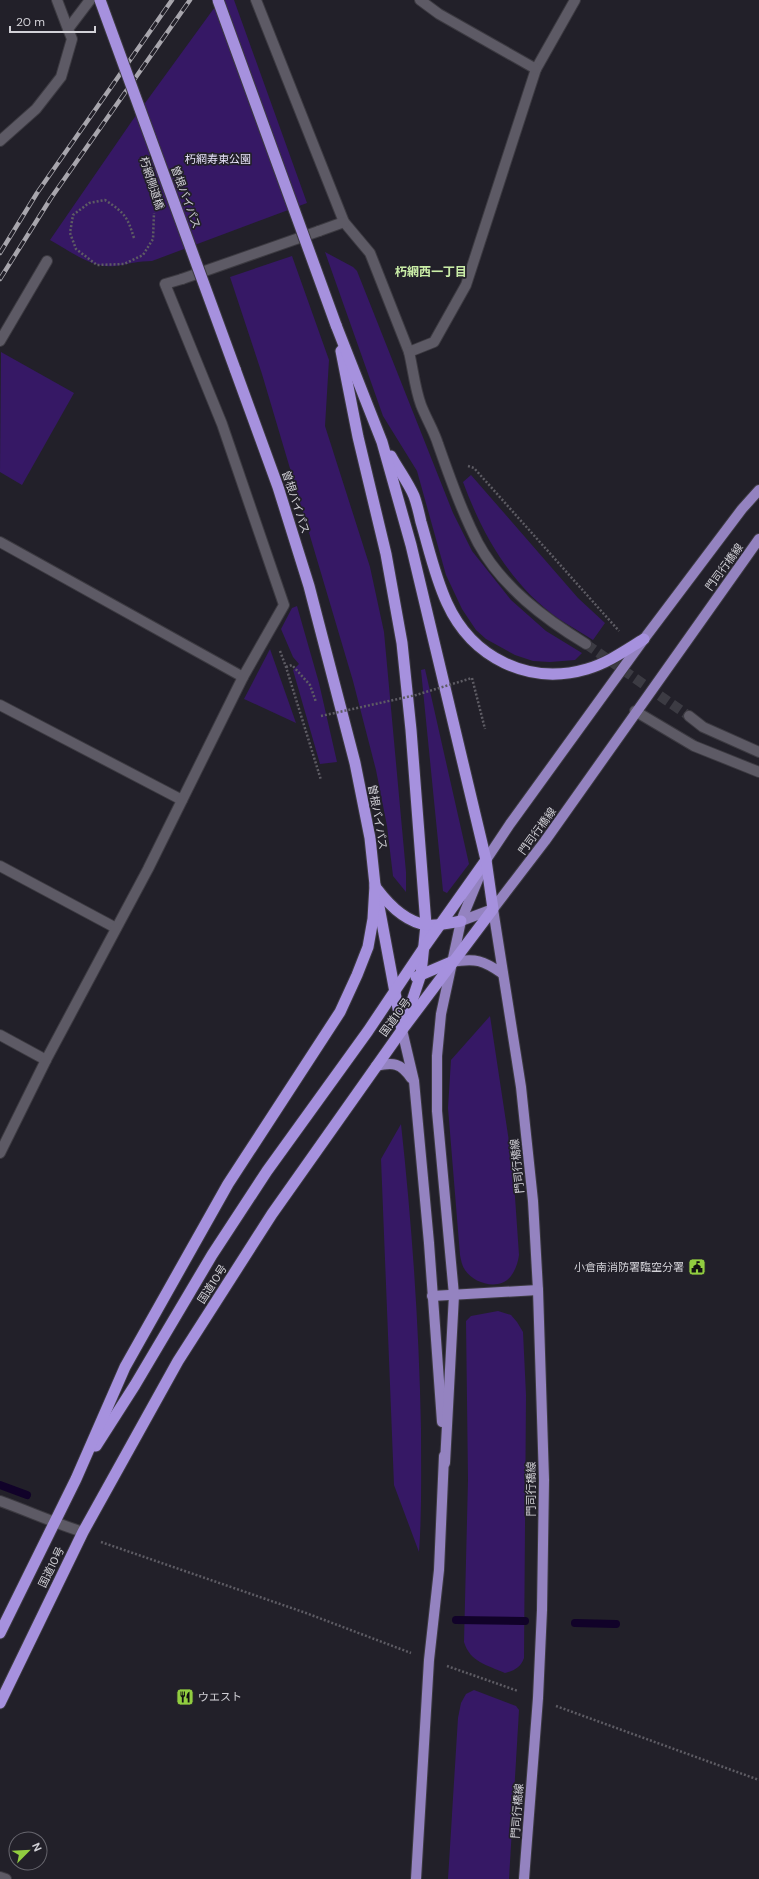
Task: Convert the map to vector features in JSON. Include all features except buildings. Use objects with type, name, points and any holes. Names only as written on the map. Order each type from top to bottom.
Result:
[{"type":"highway","name":"曽根バイパス","points":[[100,0],[278,487],[309,586],[355,764],[370,838],[375,886],[402,1030]]},
{"type":"highway","points":[[218,0],[336,325],[382,442],[411,545],[486,860],[493,909]]},
{"type":"highway","points":[[336,325],[358,437],[386,554],[402,643],[426,925],[421,974],[402,1030]]},
{"type":"highway","points":[[382,442],[414,496],[438,580],[447,604],[458,624],[470,639],[489,654],[506,664],[525,672],[548,675],[569,674],[589,668],[617,656],[644,639]]},
{"type":"highway","points":[[76,1479],[135,1385],[225,1235],[267,1171],[368,1031],[425,946],[486,860]]},
{"type":"highway","points":[[375,886],[386,901],[397,912],[426,925],[441,925],[461,921]]},
{"type":"highway","name":"国道10号","points":[[0,1633],[76,1479],[125,1367],[228,1184],[340,1012],[368,947],[373,919],[375,886]]},
{"type":"highway","name":"国道10号","points":[[0,1702],[83,1532],[178,1361],[272,1214],[402,1030],[493,909]]},
{"type":"highway","points":[[394,992],[421,974],[452,962]]},
{"type":"main road","name":"門司行橋線","points":[[445,1462],[454,1295],[437,1111],[437,1056],[441,1021],[461,921],[486,860],[644,639],[742,509],[759,490]]},
{"type":"main road","name":"門司行橋線","points":[[524,1879],[538,1698],[542,1610],[544,1480],[538,1290],[533,1201],[521,1086],[493,909],[544,841],[635,711],[759,539]]},
{"type":"main road","points":[[461,921],[493,909]]},
{"type":"main road","points":[[452,962],[467,960],[481,961],[504,974]]},
{"type":"main road","points":[[402,1030],[414,1081],[429,1243],[445,1462],[439,1570],[429,1660],[416,1879]]},
{"type":"main road","points":[[376,1066],[396,1064],[404,1068],[414,1081]]},
{"type":"main road","points":[[432,1296],[538,1290]]},
{"type":"street","points":[[0,141],[36,108],[61,77],[72,39],[57,0]]},
{"type":"street","points":[[68,29],[90,0]]},
{"type":"street","points":[[256,0],[344,222],[370,253],[409,352],[421,404],[435,435],[452,483],[479,544],[501,575],[521,596],[554,624],[586,644]]},
{"type":"street","points":[[420,0],[439,14],[536,69]]},
{"type":"street","points":[[409,352],[434,342],[466,285],[536,69],[575,0]]},
{"type":"street","points":[[0,1153],[46,1060],[116,928],[243,678],[284,605],[222,424],[165,284],[344,222]]},
{"type":"street","points":[[0,341],[47,261]]},
{"type":"street","points":[[0,542],[243,678]]},
{"type":"street","points":[[0,705],[182,800]]},
{"type":"street","points":[[635,711],[694,746],[759,772]]},
{"type":"street","points":[[689,716],[703,727],[759,752]]},
{"type":"street","points":[[0,866],[116,928]]},
{"type":"street","points":[[0,1035],[46,1060]]},
{"type":"street","points":[[0,1501],[31,1512],[53,1523],[83,1532]]},
{"type":"street","points":[[0,1877],[6,1879]]},
{"type":"path","name":"朽網側道橋","points":[[134,238],[122,210],[105,200],[89,203],[73,215],[70,233],[76,249],[97,265],[124,264],[143,255],[153,239],[155,215],[152,208]]},
{"type":"path","points":[[443,457],[474,468],[621,633]]},
{"type":"path","points":[[278,646],[286,667],[321,780]]},
{"type":"path","points":[[286,667],[292,665],[310,685]]},
{"type":"path","points":[[321,716],[416,695],[472,678],[485,729]]},
{"type":"path","points":[[83,1532],[100,1542],[306,1613],[429,1660],[538,1698],[759,1780]]},
{"type":"green space","name":"朽網寿東公園","points":[[220,0],[234,0],[307,203],[152,261],[115,266],[98,265],[81,258],[50,240],[132,121]]},
{"type":"green space","points":[[325,252],[353,267],[357,271],[453,513],[472,551],[511,600],[546,631],[582,653],[575,660],[550,662],[533,661],[515,655],[486,639],[476,630],[462,609],[446,575],[417,471],[383,416]]},
{"type":"green space","points":[[292,256],[329,360],[325,426],[370,567],[384,632],[406,872],[406,892],[393,876],[387,826],[376,770],[353,681],[262,374],[230,277]]},
{"type":"green space","points":[[1,352],[74,393],[22,485],[0,472]]},
{"type":"green space","points":[[471,475],[578,598],[605,623],[593,640],[559,619],[542,606],[513,575],[500,558],[480,521],[463,482]]},
{"type":"green space","points":[[297,606],[319,683],[337,762],[320,764],[293,670],[299,664],[293,657],[281,629],[292,608]]},
{"type":"green space","points":[[270,649],[296,723],[244,699]]},
{"type":"green space","points":[[425,669],[469,864],[447,893],[443,891],[421,670]]},
{"type":"green space","points":[[490,1016],[513,1168],[519,1255],[511,1276],[506,1281],[494,1284],[487,1284],[474,1279],[465,1270],[461,1261],[448,1108],[451,1060]]},
{"type":"green space","points":[[401,1124],[412,1238],[419,1352],[421,1521],[419,1552],[394,1485],[381,1159]]},
{"type":"green space","points":[[498,1311],[511,1315],[523,1332],[526,1395],[524,1658],[517,1668],[505,1673],[480,1662],[470,1654],[464,1642],[468,1480],[466,1321],[471,1316]]},
{"type":"green space","points":[[474,1690],[516,1706],[519,1710],[509,1879],[448,1879],[458,1718],[461,1703],[466,1694]]},
{"type":"waterway","points":[[0,1485],[27,1495]]},
{"type":"waterway","points":[[456,1620],[525,1621]]},
{"type":"waterway","points":[[575,1623],[616,1624]]},
{"type":"tunnel","points":[[586,644],[689,716]]},
{"type":"railway","points":[[0,253],[37,193],[172,0]]},
{"type":"railway","points":[[0,279],[51,198],[190,0]]},
{"type":"place","name":"小倉南消防署臨空分署","points":[[697,1267]]},
{"type":"place","name":"ウエスト","points":[[185,1697]]},
{"type":"district","name":"朽網西一丁目","points":[[431,272]]}]
